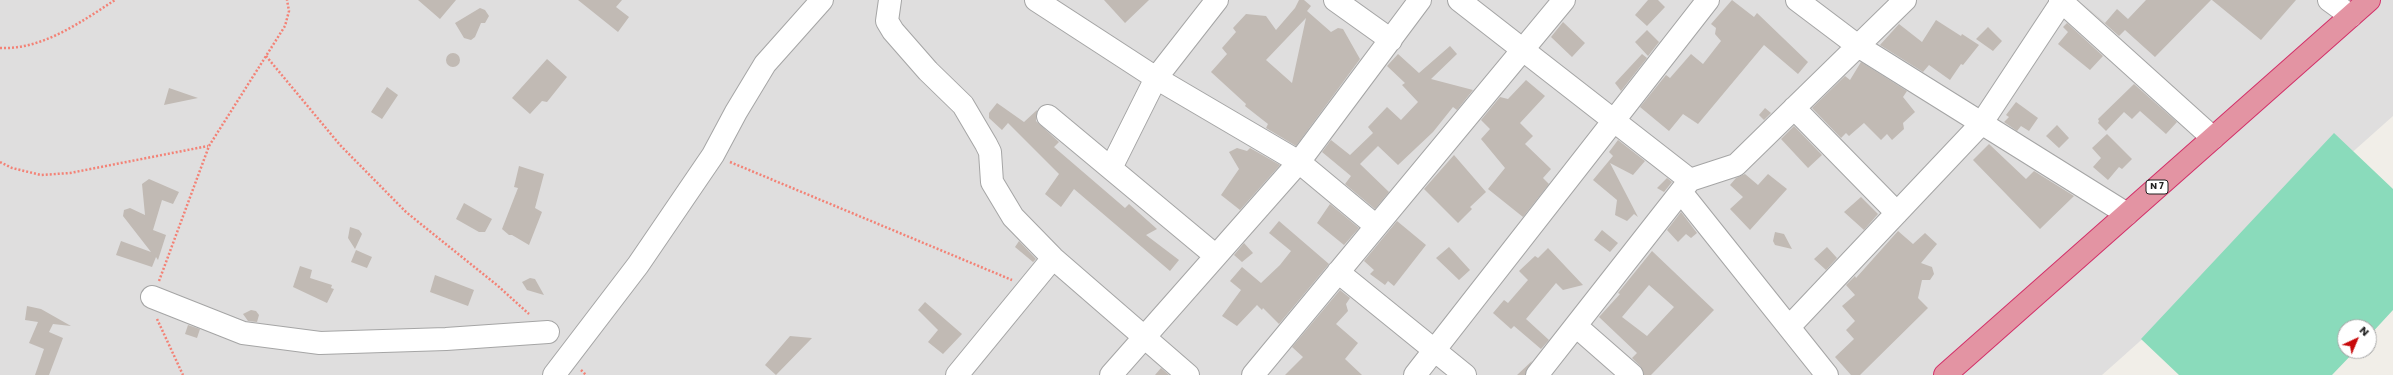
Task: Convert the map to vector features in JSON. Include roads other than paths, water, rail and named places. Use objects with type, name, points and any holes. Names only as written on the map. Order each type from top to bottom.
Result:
[{"type":"highway","name":"N 7","points":[[1945,375],[2369,0]]},
{"type":"street","points":[[554,375],[638,265],[713,155],[736,112],[765,64],[822,0]]},
{"type":"street","points":[[890,0],[887,21],[893,31],[928,71],[963,105],[990,152],[992,182],[1003,204],[1013,217],[1053,258],[1143,338],[1188,375]]},
{"type":"street","points":[[1036,0],[1156,78],[1299,162],[1376,226]]},
{"type":"street","points":[[1111,168],[1156,78],[1217,0]]},
{"type":"street","points":[[1335,0],[1391,40]]},
{"type":"street","points":[[1111,375],[1299,162],[1420,0]]},
{"type":"street","points":[[1460,0],[1614,120],[1686,186],[1789,327],[1827,375]]},
{"type":"street","points":[[1253,375],[1564,0]]},
{"type":"street","points":[[1415,375],[1708,0]]},
{"type":"street","points":[[1797,0],[1858,46],[1980,124],[2126,214]]},
{"type":"street","points":[[1537,375],[1686,186],[1736,165],[1905,0]]},
{"type":"street","points":[[2329,0],[2351,16]]},
{"type":"street","points":[[1789,327],[1980,124],[2062,1],[2213,138]]},
{"type":"street","points":[[1794,108],[1897,213]]},
{"type":"street","points":[[1048,116],[1216,256]]},
{"type":"street","points":[[957,375],[1053,258]]},
{"type":"street","points":[[1338,272],[1464,375]]},
{"type":"street","points":[[152,297],[243,333],[320,343],[446,339],[548,332]]},
{"type":"street","points":[[1576,326],[1632,375]]}]
